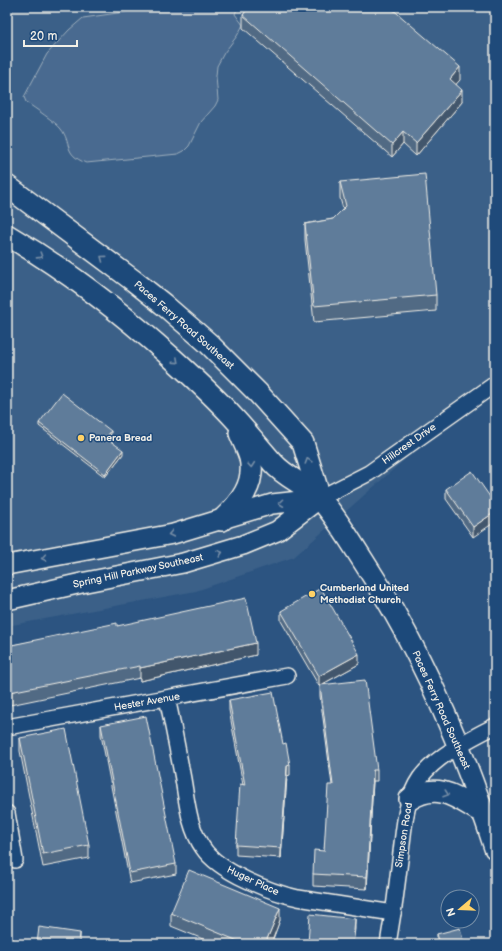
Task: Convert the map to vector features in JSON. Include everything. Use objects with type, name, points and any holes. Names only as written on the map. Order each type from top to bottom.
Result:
[{"type":"main road","name":"Paces Ferry Road Southeast","points":[[7,186],[134,281],[208,343],[258,393],[303,443],[320,498]]},
{"type":"main road","name":"Paces Ferry Road Southeast","points":[[7,235],[88,288],[117,311],[190,374],[232,416],[275,466],[320,498],[375,579],[426,672],[459,745],[495,848]]},
{"type":"main road","points":[[222,520],[236,506],[246,492],[252,476],[250,458],[232,416]]},
{"type":"main road","points":[[410,799],[422,793],[435,790],[448,794],[483,813]]},
{"type":"street","name":"Hillcrest Drive","points":[[320,498],[369,473],[495,384]]},
{"type":"street","points":[[7,565],[174,534],[272,504],[320,498]]},
{"type":"street","name":"Spring Hill Parkway Southeast","points":[[7,600],[86,582],[183,563],[243,545],[277,531],[320,498]]},
{"type":"street","name":"Hester Avenue","points":[[7,727],[287,676]]},
{"type":"street","name":"Huger Place","points":[[167,698],[191,821],[200,843],[213,859],[225,869],[284,895],[393,913]]},
{"type":"street","name":"Simpson Road","points":[[388,944],[407,807],[413,790],[421,776],[431,766],[459,745],[495,726]]},
{"type":"street","points":[[7,813],[15,860]]},
{"type":"shaded area","points":[[7,7],[491,7],[495,19],[495,380],[294,557],[196,591],[7,626]]},
{"type":"shaded area","points":[[159,7],[238,7],[235,14],[243,25],[217,66],[216,76],[218,100],[215,106],[201,122],[189,146],[178,154],[86,163],[79,160],[71,152],[61,129],[26,102],[24,97],[47,54],[69,30],[83,18]]},
{"type":"building","points":[[249,7],[390,7],[460,67],[450,79],[462,90],[416,143],[403,132],[392,145],[243,15]]},
{"type":"building","points":[[425,174],[436,295],[314,306],[305,224],[333,219],[346,206],[340,182]]},
{"type":"building","name":"Panera Bread","points":[[62,393],[111,431],[106,438],[123,450],[105,474],[39,423]]},
{"type":"building","points":[[472,471],[495,504],[495,512],[473,527],[446,489]]},
{"type":"building","points":[[321,588],[359,654],[319,676],[281,611]]},
{"type":"building","points":[[246,598],[256,643],[140,668],[140,666],[10,692],[7,679],[7,646],[117,623],[117,626]]},
{"type":"building","points":[[365,680],[377,770],[373,770],[367,877],[313,874],[314,850],[324,851],[328,785],[333,785],[320,685]]},
{"type":"building","points":[[273,692],[283,744],[286,743],[290,765],[287,766],[281,848],[236,845],[240,784],[245,785],[229,700]]},
{"type":"building","points":[[146,716],[176,864],[130,873],[101,725]]},
{"type":"building","points":[[66,729],[89,845],[43,854],[20,738]]},
{"type":"building","points":[[189,870],[280,908],[265,944],[245,944],[171,913]]},
{"type":"building","points":[[310,914],[355,919],[353,944],[308,944]]},
{"type":"building","points":[[39,927],[80,933],[79,944],[37,944]]},
{"type":"building","points":[[460,929],[464,944],[440,944],[437,934]]},
{"type":"place","name":"Panera Bread","points":[[81,438]]},
{"type":"place","name":"Cumberland United Methodist Church","points":[[312,594]]}]
